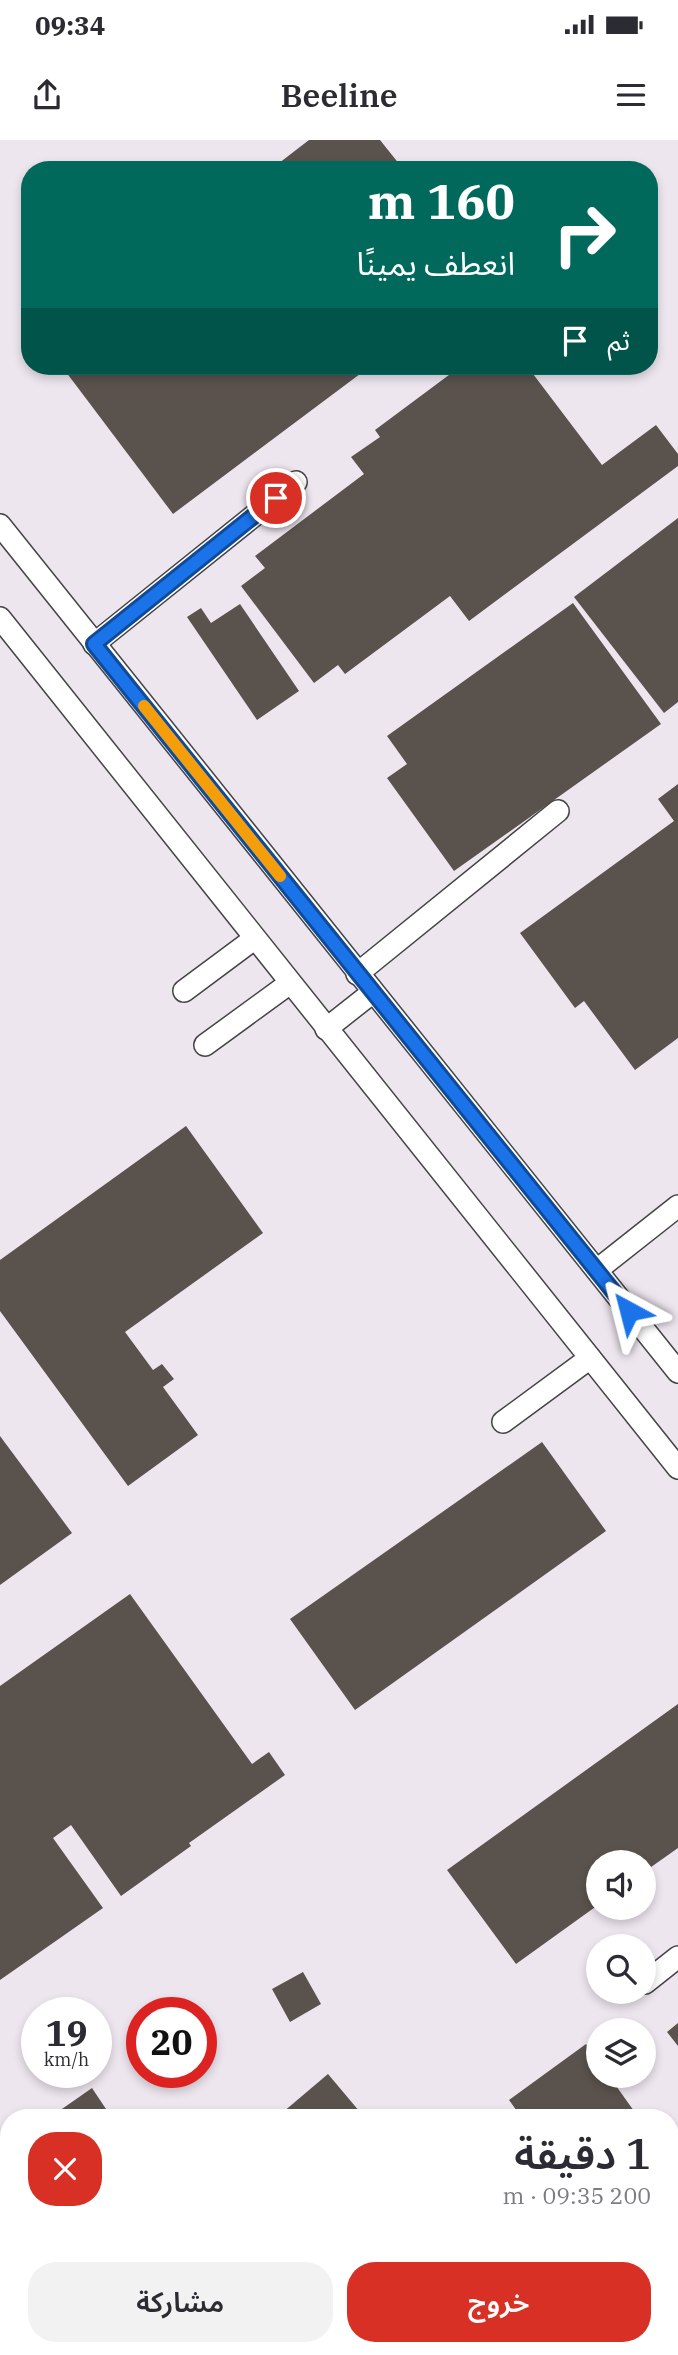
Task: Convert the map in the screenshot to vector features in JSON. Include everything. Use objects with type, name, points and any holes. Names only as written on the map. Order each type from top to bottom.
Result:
[{"type":"lane","points":[[94,644],[296,482]]},
{"type":"lane","points":[[0,525],[678,1372]]},
{"type":"lane","points":[[0,618],[678,1468]]},
{"type":"lane","points":[[358,974],[558,811]]},
{"type":"lane","points":[[184,991],[254,939]]},
{"type":"lane","points":[[205,1045],[290,983]]},
{"type":"lane","points":[[326,1029],[373,992]]},
{"type":"lane","points":[[597,1270],[678,1206]]},
{"type":"lane","points":[[503,1422],[590,1358]]},
{"type":"lane","points":[[656,1974],[678,1957]]},
{"type":"shaded area","points":[[0,140],[678,140],[678,2109],[0,2109]]},
{"type":"building","points":[[309,140],[380,140],[397,161],[282,161]]},
{"type":"building","points":[[68,375],[359,375],[173,514]]},
{"type":"building","points":[[449,375],[534,375],[602,465],[656,425],[678,454],[678,466],[469,621],[450,596],[345,674],[338,665],[314,683],[241,586],[265,568],[255,556],[364,474],[351,457],[380,437],[375,430]]},
{"type":"building","points":[[678,518],[678,702],[664,713],[574,597]]},
{"type":"building","points":[[573,603],[661,724],[454,871],[387,778],[407,764],[387,736]]},
{"type":"building","points":[[240,604],[299,691],[257,720],[187,617],[201,608],[211,623]]},
{"type":"building","points":[[678,784],[678,1038],[635,1070],[584,1001],[575,1008],[520,933],[674,821],[658,799]]},
{"type":"building","points":[[186,1126],[263,1233],[125,1332],[153,1370],[162,1364],[174,1379],[163,1387],[198,1435],[128,1486],[0,1311],[0,1260]]},
{"type":"building","points":[[0,1436],[72,1533],[0,1585]]},
{"type":"building","points":[[542,1442],[606,1531],[355,1710],[290,1619]]},
{"type":"building","points":[[130,1594],[252,1764],[269,1752],[285,1775],[189,1843],[191,1846],[121,1896],[71,1825],[53,1838],[103,1908],[0,1980],[0,1686]]},
{"type":"building","points":[[678,1704],[678,1848],[656,1864],[656,1850],[586,1850],[586,1914],[516,1964],[447,1870]]},
{"type":"building","points":[[303,1972],[321,2004],[290,2022],[272,1989]]},
{"type":"building","points":[[678,2023],[678,2046],[667,2032]]},
{"type":"building","points":[[586,2044],[586,2088],[618,2088],[633,2109],[516,2109],[509,2100]]},
{"type":"building","points":[[328,2074],[357,2109],[287,2109]]},
{"type":"building","points":[[92,2088],[106,2109],[62,2109]]},
{"type":"slow traffic","points":[[144,706],[280,876]]},
{"type":"route","points":[[276,498],[94,644],[629,1311]]}]
